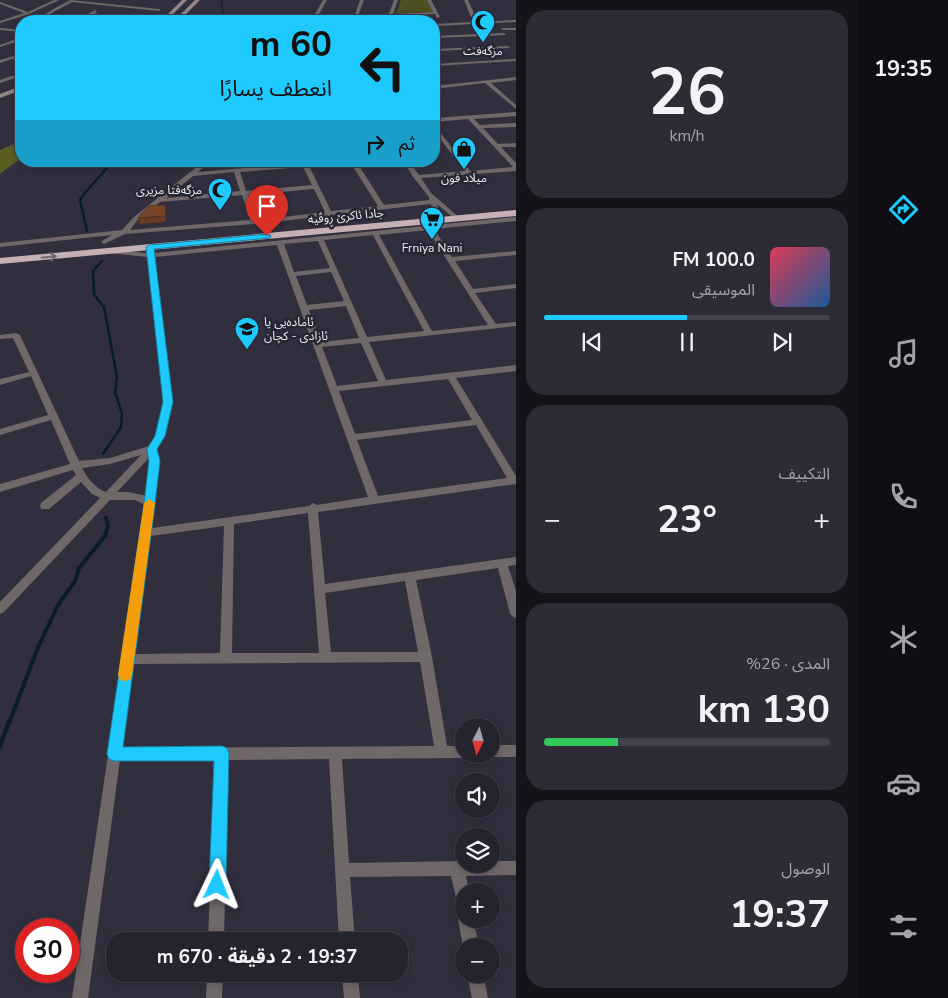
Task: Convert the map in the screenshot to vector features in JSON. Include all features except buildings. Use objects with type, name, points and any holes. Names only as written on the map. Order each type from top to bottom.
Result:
[{"type":"highway","name":"جادا ئاکرێ ڕوڤیە","points":[[0,262],[106,246],[132,239],[332,218],[435,203],[449,210],[516,204]]},
{"type":"highway","name":"جادا ئاکرێ ڕوڤیە","points":[[0,252],[106,246],[150,251],[516,213]]},
{"type":"main road","points":[[169,15],[185,0]]},
{"type":"main road","points":[[182,15],[198,0]]},
{"type":"main road","points":[[0,89],[15,83]]},
{"type":"main road","points":[[0,96],[15,90]]},
{"type":"street","points":[[42,0],[51,3]]},
{"type":"street","points":[[21,15],[57,0]]},
{"type":"street","points":[[316,15],[325,0]]},
{"type":"street","points":[[356,15],[362,0]]},
{"type":"street","points":[[396,0],[391,15],[436,13],[429,0]]},
{"type":"street","points":[[466,0],[476,23]]},
{"type":"street","points":[[45,15],[69,1],[158,10],[146,15]]},
{"type":"street","points":[[89,14],[106,4]]},
{"type":"street","points":[[0,5],[7,5],[28,12]]},
{"type":"street","points":[[89,14],[96,15]]},
{"type":"street","points":[[0,22],[15,17]]},
{"type":"street","points":[[440,19],[443,24]]},
{"type":"street","points":[[440,24],[516,21]]},
{"type":"street","points":[[500,22],[516,69]]},
{"type":"street","points":[[0,29],[15,31]]},
{"type":"street","points":[[440,37],[503,32],[516,29]]},
{"type":"street","points":[[0,39],[11,42]]},
{"type":"street","points":[[0,46],[15,40]]},
{"type":"street","points":[[440,50],[508,47]]},
{"type":"street","points":[[2,60],[15,56]]},
{"type":"street","points":[[440,65],[514,60]]},
{"type":"street","points":[[0,81],[15,76]]},
{"type":"street","points":[[440,87],[516,78]]},
{"type":"street","points":[[487,82],[516,108]]},
{"type":"street","points":[[440,119],[516,114]]},
{"type":"street","points":[[469,117],[516,168]]},
{"type":"street","points":[[479,127],[516,125]]},
{"type":"street","points":[[440,136],[469,172]]},
{"type":"street","points":[[496,146],[516,145]]},
{"type":"street","points":[[106,246],[124,232],[136,218],[201,167]]},
{"type":"street","points":[[192,174],[277,167]]},
{"type":"street","points":[[306,167],[332,218]]},
{"type":"street","points":[[357,167],[383,208]]},
{"type":"street","points":[[410,167],[435,203],[444,220]]},
{"type":"street","points":[[416,177],[516,168]]},
{"type":"street","points":[[236,170],[254,222]]},
{"type":"street","points":[[159,200],[316,187]]},
{"type":"street","points":[[0,245],[124,232],[332,218],[383,208],[435,203]]},
{"type":"street","points":[[449,210],[458,219]]},
{"type":"street","points":[[0,610],[152,449],[160,436],[168,402],[150,251],[280,242],[516,220]]},
{"type":"street","points":[[430,228],[493,326]]},
{"type":"street","points":[[124,232],[132,239]]},
{"type":"street","points":[[375,233],[429,333]]},
{"type":"street","points":[[320,238],[383,383]]},
{"type":"street","points":[[280,242],[374,499]]},
{"type":"street","points":[[450,259],[516,253]]},
{"type":"street","points":[[292,274],[334,270]]},
{"type":"street","points":[[470,291],[516,286]]},
{"type":"street","points":[[304,308],[348,303]]},
{"type":"street","points":[[318,345],[516,324]]},
{"type":"street","points":[[0,336],[16,335],[82,476],[97,492],[108,496],[129,493],[144,498],[150,504]]},
{"type":"street","points":[[334,389],[516,368]]},
{"type":"street","points":[[0,382],[34,373]]},
{"type":"street","points":[[145,532],[514,480],[450,375]]},
{"type":"street","points":[[0,432],[54,416]]},
{"type":"street","points":[[352,438],[477,422]]},
{"type":"street","points":[[0,488],[77,465],[110,461],[152,449]]},
{"type":"street","points":[[80,998],[150,504],[155,461],[152,449]]},
{"type":"street","points":[[45,506],[82,476]]},
{"type":"street","points":[[313,507],[326,657]]},
{"type":"street","points":[[226,658],[229,520]]},
{"type":"street","points":[[321,589],[516,561]]},
{"type":"street","points":[[502,563],[516,613]]},
{"type":"street","points":[[410,576],[442,752]]},
{"type":"street","points":[[127,659],[426,657]]},
{"type":"street","points":[[500,751],[516,751]]},
{"type":"street","points":[[335,752],[346,932]]},
{"type":"street","points":[[114,754],[455,752]]},
{"type":"street","points":[[216,932],[222,753]]},
{"type":"street","points":[[500,868],[516,868]]},
{"type":"street","points":[[342,870],[455,869]]},
{"type":"street","points":[[214,982],[214,998]]},
{"type":"street","points":[[351,982],[352,998]]},
{"type":"street","points":[[478,983],[480,998]]},
{"type":"shaded area","points":[[401,0],[427,0],[433,12],[396,13]]},
{"type":"shaded area","points":[[15,144],[15,163],[0,174],[0,150]]},
{"type":"waterway","points":[[221,0],[223,15]]},
{"type":"waterway","points":[[83,195],[108,167]]},
{"type":"waterway","points":[[84,194],[80,200],[87,231]]},
{"type":"waterway","points":[[102,261],[93,271],[94,295],[104,307],[117,377],[115,392],[122,414],[121,427],[103,454]]},
{"type":"waterway","points":[[9,723],[39,645],[58,605],[75,581],[79,568],[105,536],[108,526],[106,518]]},
{"type":"waterway","points":[[0,746],[9,722]]},
{"type":"slow traffic","points":[[125,675],[150,503]]},
{"type":"place","name":"مزگەفت","points":[[483,43]]},
{"type":"place","name":"ميلاد فون","points":[[464,170]]},
{"type":"place","name":"مزگەفتا مزیری","points":[[220,211]]},
{"type":"place","name":"Frniya Nani","points":[[432,240]]},
{"type":"place","name":"ئامادەیی یا ئازادی - کچان","points":[[247,350]]},
{"type":"route","points":[[217,885],[222,753],[114,754],[150,504],[155,461],[152,449],[160,436],[168,402],[150,247],[267,236]]}]
